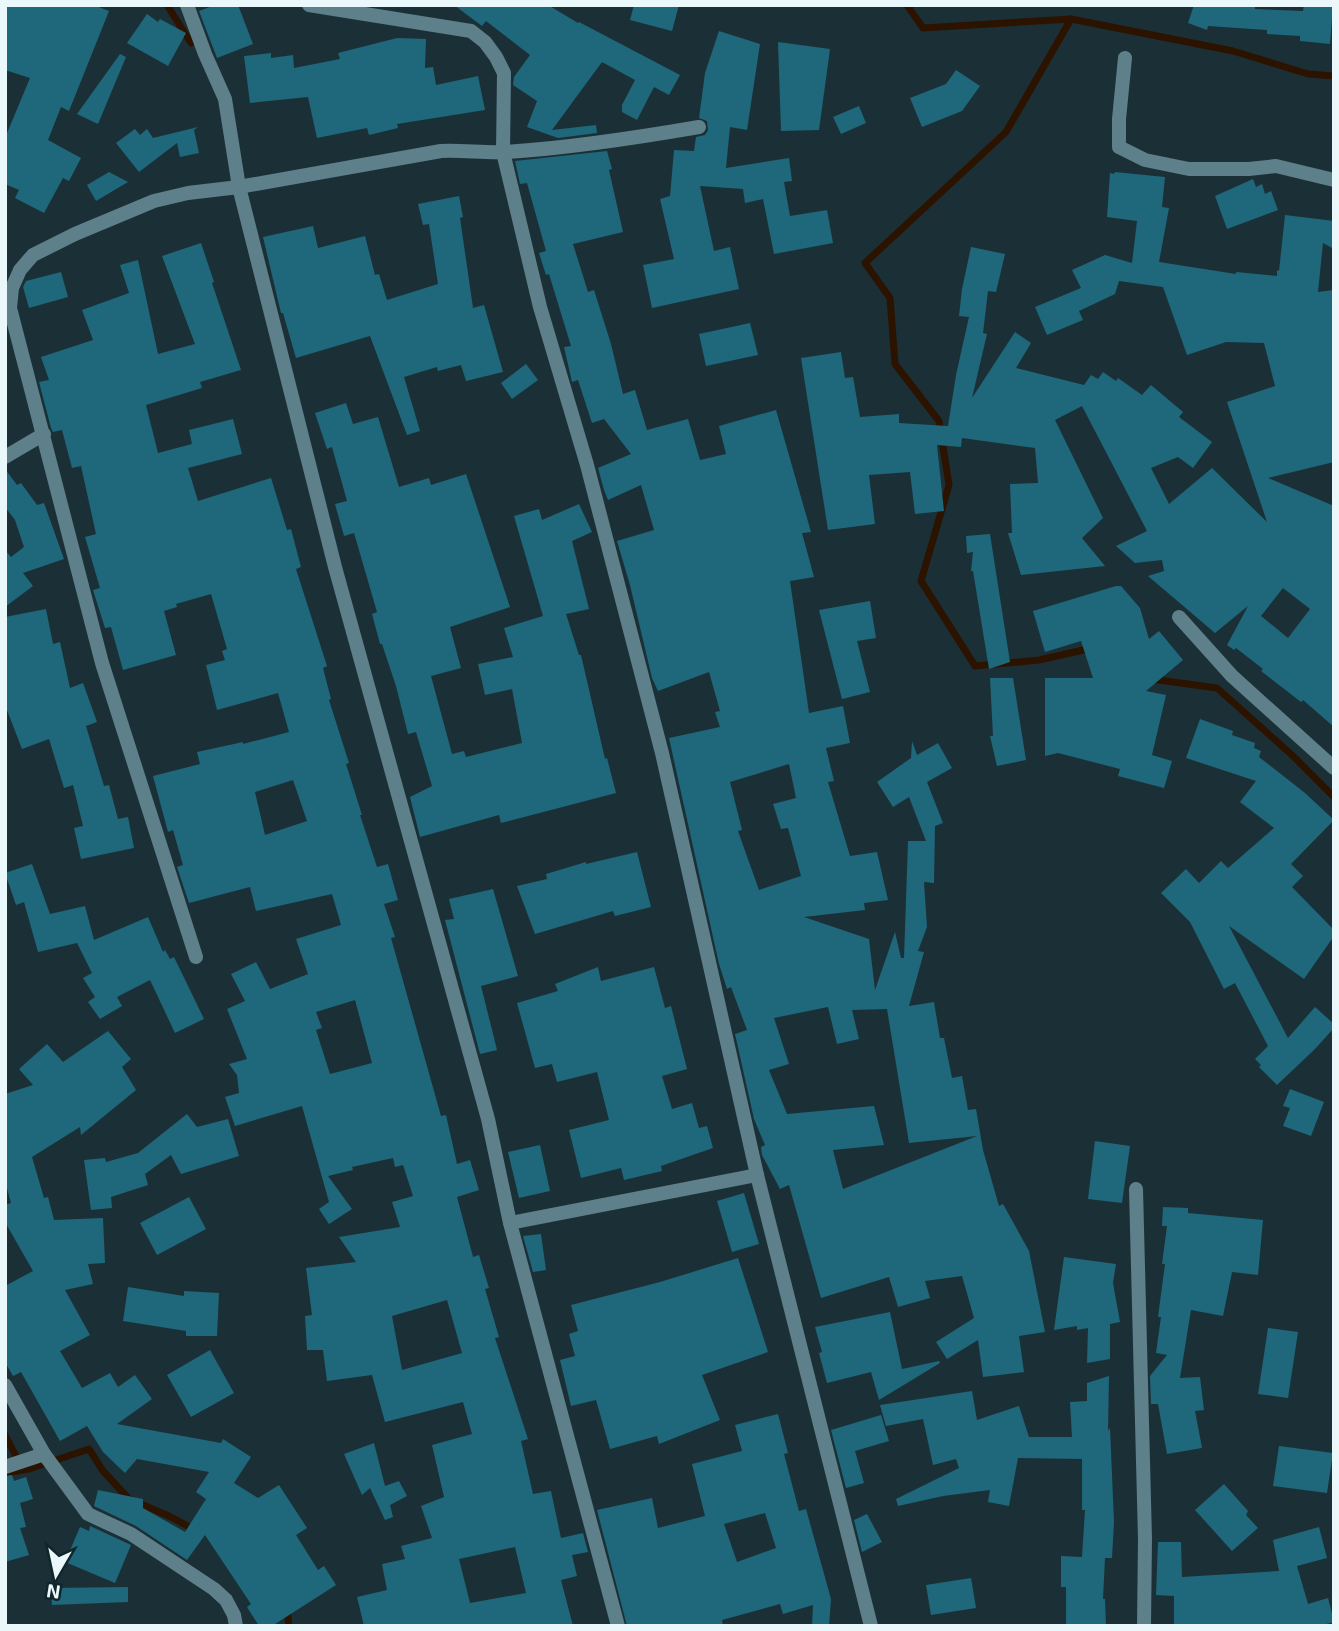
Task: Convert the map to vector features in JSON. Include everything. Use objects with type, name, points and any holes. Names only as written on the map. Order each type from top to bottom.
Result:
[{"type":"street","points":[[187,5],[225,99],[239,187],[335,567],[484,1106],[510,1223],[618,1626]]},
{"type":"street","points":[[309,5],[471,31],[485,42],[504,73],[503,152],[540,307],[587,465],[662,753],[757,1175],[870,1626]]},
{"type":"street","points":[[1125,58],[1119,147],[1145,160],[1189,169],[1276,166],[1334,180]]},
{"type":"street","points":[[197,957],[102,663],[10,308],[12,288],[20,270],[33,255],[75,234],[154,201],[188,193],[239,187],[441,151],[503,152],[607,143],[699,127]]},
{"type":"street","points":[[5,457],[44,434]]},
{"type":"street","points":[[1179,617],[1232,676],[1334,768]]},
{"type":"street","points":[[510,1223],[757,1175]]},
{"type":"street","points":[[1136,1189],[1145,1539],[1144,1626]]},
{"type":"street","points":[[5,1385],[44,1454],[88,1514],[131,1534],[214,1589],[226,1600],[236,1626]]},
{"type":"street","points":[[5,1467],[44,1454]]},
{"type":"building","points":[[5,5],[94,5],[109,11],[69,111],[61,107],[48,140],[81,158],[69,181],[63,178],[44,213],[15,198],[19,190],[5,184],[5,138],[30,78],[5,70]]},
{"type":"building","points":[[215,5],[238,5],[253,44],[217,58],[199,11]]},
{"type":"building","points":[[454,5],[548,5],[680,75],[669,95],[654,87],[637,120],[622,112],[622,105],[635,80],[602,62],[552,130],[596,125],[597,133],[558,138],[527,127],[537,101],[513,85],[514,77],[530,55],[486,21],[482,26]]},
{"type":"building","points":[[634,5],[679,5],[672,31],[630,20]]},
{"type":"building","points":[[1194,5],[1255,5],[1255,9],[1303,11],[1304,5],[1333,5],[1330,44],[1300,41],[1300,36],[1267,34],[1267,30],[1208,26],[1207,30],[1188,23]]},
{"type":"building","points":[[147,14],[158,22],[160,19],[186,33],[168,66],[127,43]]},
{"type":"building","points":[[719,31],[760,44],[747,130],[730,127],[726,168],[789,158],[792,181],[784,182],[790,216],[827,210],[833,243],[774,254],[763,199],[745,203],[743,189],[700,186],[714,251],[730,247],[739,289],[652,308],[643,265],[674,259],[660,199],[670,196],[674,150],[694,151],[696,137],[705,135],[708,130],[707,121],[699,118],[705,73]]},
{"type":"building","points":[[397,38],[426,39],[425,68],[433,67],[436,85],[478,76],[485,110],[397,124],[398,128],[369,135],[367,128],[317,138],[308,97],[250,103],[244,56],[271,53],[271,58],[293,55],[294,68],[340,59],[338,53]]},
{"type":"building","points":[[778,42],[830,49],[819,130],[781,131]]},
{"type":"building","points":[[120,54],[126,57],[98,124],[77,114]]},
{"type":"building","points":[[956,70],[980,86],[962,111],[922,127],[910,98],[946,84]]},
{"type":"building","points":[[859,106],[866,123],[841,134],[833,117]]},
{"type":"building","points":[[198,127],[194,130],[199,153],[180,157],[177,143],[139,172],[116,143],[135,129],[140,135],[147,129],[153,138]]},
{"type":"building","points":[[607,151],[623,232],[573,244],[588,292],[594,290],[623,394],[635,390],[647,430],[688,419],[700,460],[726,454],[719,426],[776,410],[811,532],[802,533],[814,577],[790,581],[809,713],[843,706],[850,743],[826,748],[834,781],[828,782],[850,856],[877,852],[888,900],[864,903],[865,910],[804,917],[869,939],[875,990],[895,932],[901,958],[904,958],[908,841],[926,841],[909,797],[893,807],[877,782],[911,758],[912,741],[917,755],[938,743],[952,768],[927,782],[943,823],[935,826],[934,883],[924,882],[927,927],[918,951],[924,952],[909,1006],[934,1002],[940,1038],[944,1038],[952,1078],[962,1076],[968,1110],[976,1109],[983,1150],[999,1206],[1003,1204],[1029,1251],[1045,1332],[1019,1336],[1024,1372],[983,1377],[978,1340],[947,1359],[936,1342],[974,1318],[962,1276],[925,1281],[930,1298],[898,1307],[889,1277],[821,1298],[789,1185],[780,1189],[762,1155],[761,1147],[765,1145],[754,1119],[735,1034],[747,1030],[731,987],[727,989],[719,964],[669,738],[720,727],[715,712],[720,711],[709,672],[658,691],[652,678],[617,541],[654,530],[641,485],[608,500],[604,490],[598,468],[631,454],[604,419],[592,423],[578,380],[572,382],[564,347],[571,346],[549,274],[546,275],[539,253],[546,251],[527,183],[520,184],[515,161]],"holes":[[[789,764],[796,798],[773,804],[781,829],[788,828],[801,876],[759,890],[738,831],[742,830],[730,782]],[[828,1007],[837,1044],[859,1039],[852,1010],[887,1009],[909,1143],[977,1136],[843,1189],[833,1150],[884,1145],[874,1106],[787,1114],[769,1070],[789,1064],[774,1018]]]},
{"type":"building","points":[[109,172],[128,182],[96,201],[87,185]]},
{"type":"building","points":[[1110,173],[1165,177],[1162,207],[1169,208],[1159,262],[1236,274],[1277,276],[1285,215],[1334,221],[1334,249],[1323,243],[1318,292],[1334,290],[1334,462],[1268,478],[1334,506],[1334,727],[1303,700],[1301,702],[1261,671],[1263,669],[1236,648],[1234,650],[1227,645],[1248,606],[1215,633],[1148,576],[1164,571],[1162,560],[1135,563],[1116,546],[1147,531],[1082,406],[1055,420],[1103,518],[1082,538],[1105,566],[1021,575],[1008,533],[1012,533],[1010,484],[1038,483],[1035,448],[962,438],[961,447],[937,445],[944,511],[915,514],[910,472],[869,475],[875,524],[828,530],[801,358],[841,352],[845,378],[853,377],[860,417],[899,414],[899,423],[948,426],[969,317],[959,316],[971,247],[1005,254],[996,292],[988,291],[983,333],[987,334],[972,398],[1015,332],[1031,343],[1016,368],[1084,385],[1091,375],[1098,379],[1103,372],[1116,381],[1118,378],[1142,395],[1151,385],[1183,412],[1179,417],[1212,442],[1193,468],[1178,457],[1151,468],[1169,504],[1212,468],[1267,522],[1227,402],[1275,386],[1264,343],[1226,342],[1187,355],[1163,287],[1119,281],[1115,294],[1079,311],[1083,320],[1047,335],[1035,307],[1081,288],[1072,270],[1105,255],[1132,263],[1137,221],[1107,217]],"holes":[[[1283,588],[1310,609],[1288,638],[1261,616]]]},
{"type":"building","points":[[1253,179],[1256,187],[1262,184],[1265,194],[1271,191],[1278,210],[1227,229],[1215,196]]},
{"type":"building","points":[[459,196],[473,308],[484,305],[503,372],[466,381],[461,365],[438,371],[437,367],[404,377],[420,431],[407,435],[370,336],[296,358],[281,313],[263,237],[313,226],[318,248],[365,236],[375,275],[379,274],[387,300],[438,284],[429,224],[423,225],[418,204]]},
{"type":"building","points":[[201,243],[241,370],[200,382],[202,388],[146,405],[158,453],[192,444],[189,430],[233,419],[242,454],[188,468],[198,501],[271,478],[287,530],[291,529],[301,567],[296,569],[327,666],[323,668],[331,699],[329,700],[349,763],[346,764],[360,815],[377,867],[388,864],[398,900],[384,904],[441,1116],[446,1115],[457,1164],[470,1160],[479,1190],[457,1197],[473,1257],[479,1255],[489,1288],[485,1289],[499,1337],[495,1338],[528,1439],[521,1441],[533,1494],[551,1491],[561,1538],[583,1533],[588,1552],[572,1555],[577,1576],[561,1580],[573,1626],[364,1626],[357,1597],[387,1590],[382,1564],[405,1559],[401,1546],[432,1538],[421,1506],[444,1497],[432,1445],[472,1434],[463,1402],[385,1422],[372,1375],[327,1381],[323,1350],[307,1350],[305,1316],[312,1315],[306,1268],[356,1262],[339,1237],[400,1227],[392,1202],[413,1196],[403,1165],[395,1167],[393,1158],[352,1167],[353,1170],[328,1176],[352,1209],[329,1224],[319,1209],[329,1202],[302,1106],[235,1126],[225,1097],[239,1093],[237,1075],[229,1064],[247,1059],[227,1009],[245,1001],[231,974],[256,962],[270,989],[308,974],[296,939],[341,925],[332,894],[256,911],[250,887],[189,903],[177,867],[183,865],[173,830],[168,832],[153,776],[200,764],[197,752],[289,732],[278,693],[217,710],[206,665],[225,660],[222,651],[227,649],[211,594],[176,604],[177,607],[164,611],[176,655],[123,670],[111,627],[105,628],[93,590],[100,588],[85,537],[96,534],[81,466],[72,468],[62,430],[53,432],[51,428],[39,382],[49,380],[41,357],[93,340],[82,310],[129,293],[120,265],[138,260],[158,354],[195,344],[162,256]],"holes":[[[293,780],[307,821],[265,835],[255,792]],[[355,1000],[372,1063],[330,1074],[316,1030],[322,1028],[316,1012]],[[447,1300],[462,1353],[402,1370],[392,1316]],[[515,1547],[526,1593],[470,1603],[459,1559]]]},
{"type":"building","points":[[61,272],[68,297],[29,308],[23,287],[26,281]]},
{"type":"building","points":[[750,323],[758,355],[706,366],[699,334]]},
{"type":"building","points":[[526,364],[538,380],[512,399],[501,383]]},
{"type":"building","points":[[346,403],[353,424],[378,417],[399,487],[429,478],[431,485],[466,474],[510,607],[450,627],[461,668],[431,676],[452,754],[464,751],[466,757],[522,743],[512,689],[485,695],[478,664],[513,657],[504,628],[543,616],[514,516],[539,509],[542,520],[579,504],[592,532],[572,541],[589,609],[566,614],[581,655],[605,759],[607,758],[616,793],[501,823],[499,815],[420,837],[410,797],[432,786],[416,732],[408,734],[396,686],[380,644],[372,614],[377,612],[354,533],[344,536],[335,504],[347,501],[332,447],[327,449],[315,413]]},
{"type":"building","points":[[5,469],[17,485],[21,483],[37,505],[44,503],[64,559],[23,573],[33,586],[5,607],[5,550],[11,557],[24,547],[15,520],[5,507]]},
{"type":"building","points":[[990,534],[1010,662],[989,669],[971,571],[973,552],[967,553],[966,536]]},
{"type":"building","points":[[1121,586],[1140,608],[1149,639],[1159,631],[1183,660],[1146,691],[1166,695],[1152,755],[1172,761],[1164,788],[1118,776],[1120,769],[1058,753],[1045,756],[1045,678],[1093,678],[1081,641],[1045,652],[1033,611]]},
{"type":"building","points":[[870,601],[876,638],[857,641],[870,692],[842,699],[819,610]]},
{"type":"building","points":[[46,609],[53,644],[60,642],[70,688],[83,683],[97,722],[86,726],[104,786],[109,785],[118,819],[128,817],[134,848],[81,859],[74,828],[83,826],[73,785],[64,788],[49,739],[22,749],[5,705],[5,617]]},
{"type":"building","points":[[990,678],[1013,678],[1026,760],[997,766],[990,736],[993,736]]},
{"type":"building","points":[[1200,719],[1233,731],[1232,735],[1255,743],[1254,748],[1261,751],[1259,757],[1334,820],[1291,864],[1303,876],[1292,887],[1334,930],[1334,936],[1304,979],[1229,926],[1288,1038],[1315,1007],[1334,1024],[1334,1028],[1315,1049],[1277,1085],[1259,1067],[1261,1065],[1255,1059],[1268,1046],[1235,983],[1224,989],[1190,922],[1161,893],[1186,869],[1199,883],[1221,861],[1228,868],[1274,828],[1240,802],[1256,781],[1186,758]]},
{"type":"building","points":[[637,852],[651,907],[615,916],[613,911],[535,934],[517,886],[547,879],[546,874],[586,862]]},
{"type":"building","points":[[32,864],[50,914],[85,906],[94,940],[148,917],[163,952],[165,950],[170,959],[174,957],[204,1019],[175,1033],[150,980],[117,997],[122,1006],[100,1019],[88,1002],[95,997],[83,978],[92,973],[77,943],[38,952],[24,902],[16,905],[5,873]]},
{"type":"building","points":[[493,889],[518,976],[481,986],[497,1050],[480,1054],[445,920],[454,919],[449,899]]},
{"type":"building","points":[[598,967],[601,981],[654,967],[665,1008],[671,1006],[687,1069],[662,1076],[672,1109],[692,1103],[699,1128],[707,1126],[713,1148],[661,1166],[662,1171],[624,1180],[621,1168],[581,1178],[569,1130],[609,1120],[597,1072],[557,1082],[552,1064],[535,1068],[517,1003],[558,991],[555,984]]},
{"type":"building","points":[[108,1031],[131,1059],[122,1067],[136,1090],[81,1135],[80,1127],[32,1157],[44,1198],[48,1197],[54,1220],[103,1218],[105,1263],[88,1264],[93,1284],[65,1290],[90,1335],[60,1351],[82,1388],[110,1373],[118,1387],[135,1375],[152,1399],[117,1424],[221,1443],[223,1439],[251,1457],[234,1483],[258,1498],[279,1485],[307,1528],[296,1535],[318,1570],[324,1566],[336,1585],[272,1626],[259,1626],[247,1607],[251,1604],[205,1535],[187,1560],[136,1526],[94,1506],[98,1490],[143,1499],[143,1508],[185,1532],[206,1499],[196,1492],[209,1472],[137,1459],[125,1473],[103,1452],[87,1426],[60,1441],[21,1372],[13,1376],[5,1362],[5,1286],[33,1271],[5,1222],[5,1205],[11,1203],[5,1181],[5,1094],[33,1085],[19,1069],[47,1044],[63,1062]]},
{"type":"building","points":[[1290,1089],[1324,1102],[1311,1136],[1283,1126],[1290,1108],[1283,1106]]},
{"type":"building","points":[[187,1114],[197,1127],[228,1119],[239,1156],[181,1174],[171,1155],[145,1174],[148,1185],[111,1197],[112,1208],[91,1210],[84,1160],[105,1158],[106,1162],[138,1153]]},
{"type":"building","points":[[1095,1141],[1130,1146],[1122,1203],[1088,1199]]},
{"type":"building","points":[[540,1145],[550,1191],[519,1198],[508,1152]]},
{"type":"building","points":[[744,1193],[759,1244],[732,1252],[717,1201]]},
{"type":"building","points":[[189,1197],[206,1229],[157,1255],[140,1223]]},
{"type":"building","points":[[1163,1207],[1188,1208],[1188,1213],[1263,1220],[1258,1275],[1232,1272],[1223,1316],[1191,1310],[1180,1378],[1200,1377],[1204,1410],[1195,1411],[1202,1448],[1167,1454],[1158,1404],[1151,1404],[1150,1376],[1167,1355],[1156,1353],[1167,1226],[1162,1226]]},
{"type":"building","points":[[541,1234],[546,1270],[533,1272],[523,1236]]},
{"type":"building","points":[[1064,1257],[1116,1264],[1113,1283],[1120,1322],[1110,1324],[1110,1359],[1087,1363],[1088,1328],[1077,1330],[1077,1326],[1054,1330]]},
{"type":"building","points":[[738,1258],[768,1352],[702,1375],[720,1420],[659,1444],[657,1436],[610,1449],[596,1400],[571,1406],[560,1360],[575,1356],[569,1334],[578,1331],[571,1305]]},
{"type":"building","points":[[128,1287],[184,1296],[184,1291],[219,1293],[217,1336],[186,1336],[186,1331],[123,1321]]},
{"type":"building","points":[[890,1312],[902,1369],[939,1361],[940,1363],[879,1400],[871,1372],[827,1383],[815,1327]]},
{"type":"building","points":[[1268,1328],[1298,1332],[1288,1398],[1258,1394]]},
{"type":"building","points":[[210,1350],[234,1393],[191,1417],[167,1375]]},
{"type":"building","points":[[1109,1376],[1108,1431],[1110,1428],[1114,1522],[1112,1558],[1105,1558],[1103,1599],[1106,1626],[1066,1626],[1066,1587],[1061,1587],[1061,1556],[1082,1557],[1085,1510],[1082,1510],[1082,1459],[1018,1458],[1009,1506],[988,1502],[990,1490],[943,1496],[898,1506],[896,1499],[959,1468],[956,1459],[933,1465],[923,1419],[886,1426],[880,1405],[972,1391],[977,1420],[1019,1406],[1029,1437],[1072,1437],[1070,1402],[1087,1401],[1087,1383]]},
{"type":"building","points":[[778,1414],[788,1453],[784,1454],[799,1511],[806,1509],[831,1599],[829,1626],[812,1626],[813,1605],[783,1614],[780,1604],[722,1620],[723,1626],[627,1626],[597,1510],[652,1498],[658,1528],[705,1516],[692,1464],[742,1451],[735,1425]],"holes":[[[765,1513],[776,1548],[737,1562],[724,1524]]]},
{"type":"building","points":[[881,1415],[889,1441],[855,1451],[864,1483],[846,1488],[831,1430]]},
{"type":"building","points":[[374,1443],[385,1486],[399,1481],[407,1496],[390,1505],[393,1517],[385,1520],[370,1488],[362,1495],[344,1454]]},
{"type":"building","points":[[1279,1446],[1333,1453],[1327,1493],[1273,1486]]},
{"type":"building","points":[[12,1475],[14,1481],[26,1477],[33,1499],[20,1503],[26,1527],[20,1528],[29,1555],[5,1562],[5,1476]]},
{"type":"building","points":[[1224,1484],[1248,1511],[1246,1515],[1258,1528],[1232,1551],[1195,1510]]},
{"type":"building","points":[[867,1514],[882,1542],[862,1552],[854,1520]]},
{"type":"building","points":[[90,1526],[131,1545],[115,1583],[65,1562],[80,1527],[89,1531]]},
{"type":"building","points":[[1319,1527],[1327,1558],[1297,1566],[1308,1604],[1328,1598],[1334,1622],[1319,1626],[1174,1626],[1174,1596],[1156,1595],[1158,1542],[1181,1542],[1182,1577],[1279,1571],[1273,1540]]},
{"type":"building","points":[[971,1578],[976,1608],[931,1615],[926,1585]]},
{"type":"building","points":[[128,1587],[128,1602],[52,1605],[51,1595],[55,1588]]},
{"type":"waterway","points":[[167,5],[191,43]]},
{"type":"waterway","points":[[907,5],[923,28],[1071,19],[1233,51],[1308,74],[1334,76]]},
{"type":"waterway","points":[[1071,19],[1006,132],[865,263],[890,298],[895,364],[939,421],[949,485],[921,581],[975,666],[1039,660],[1092,648]]},
{"type":"waterway","points":[[1151,679],[1217,688],[1292,755],[1334,797]]},
{"type":"waterway","points":[[5,1435],[16,1460]]},
{"type":"waterway","points":[[5,1473],[29,1469],[89,1449],[103,1471],[129,1499],[197,1531]]},
{"type":"waterway","points":[[287,1609],[289,1626]]}]
